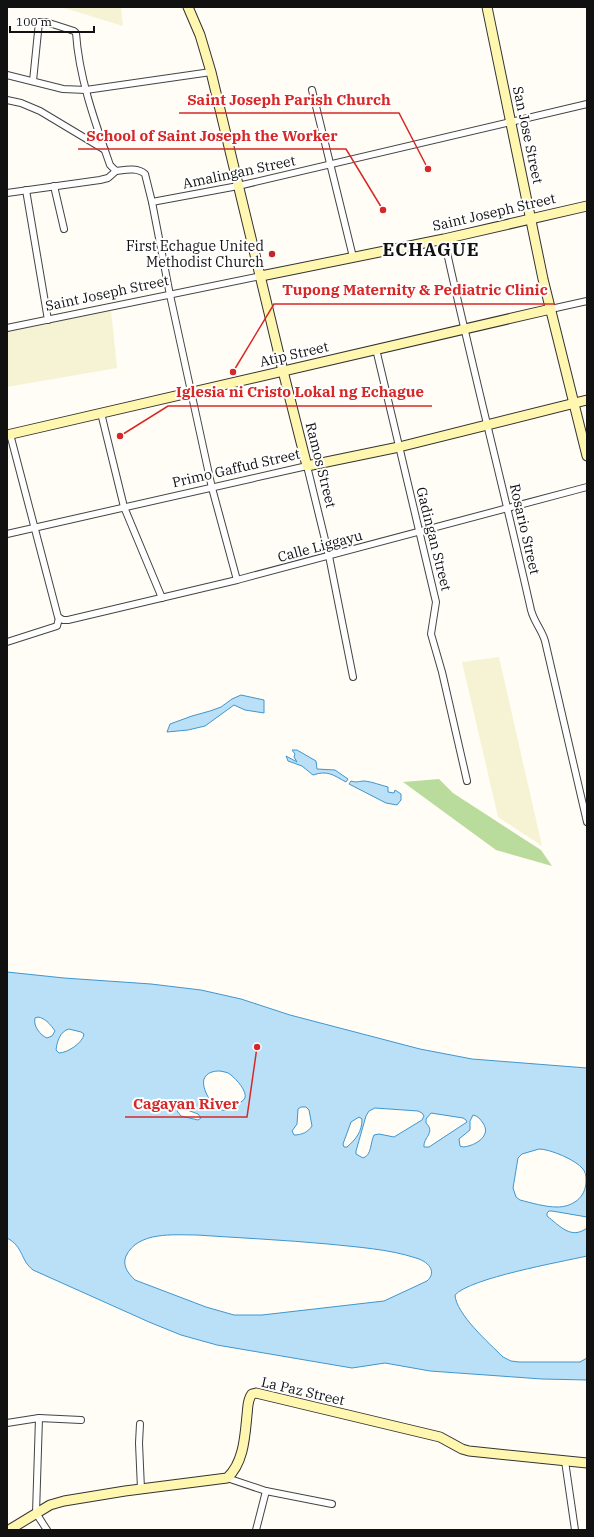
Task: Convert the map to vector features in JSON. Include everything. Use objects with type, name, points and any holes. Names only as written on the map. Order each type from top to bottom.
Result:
[{"type":"main road","name":"Ramos Street","points":[[188,7],[200,35],[211,72],[307,466]]},
{"type":"main road","name":"San Jose Street","points":[[487,7],[539,257],[587,456]]},
{"type":"main road","name":"Saint Joseph Street","points":[[261,276],[444,239],[587,206]]},
{"type":"main road","name":"Atip Street","points":[[8,434],[551,309]]},
{"type":"main road","name":"Primo Gaffud Street","points":[[307,466],[399,447],[587,400]]},
{"type":"main road","name":"La Paz Street","points":[[227,1478],[233,1470],[244,1444],[248,1401],[252,1394],[256,1393],[440,1437],[462,1449],[469,1451],[587,1463]]},
{"type":"main road","points":[[9,1530],[50,1505],[64,1501],[227,1478]]},
{"type":"street","points":[[33,81],[39,22],[42,21],[71,29],[76,33],[78,54],[86,90],[110,165],[116,171]]},
{"type":"street","points":[[7,75],[63,89],[86,90],[211,72]]},
{"type":"street","points":[[312,90],[353,257]]},
{"type":"street","points":[[7,100],[21,103],[40,111],[105,150]]},
{"type":"street","name":"Amalingan Street","points":[[152,202],[238,186],[587,104]]},
{"type":"street","points":[[7,193],[100,180],[111,176],[116,171],[134,170],[145,174],[212,488],[237,580]]},
{"type":"street","points":[[54,186],[64,229]]},
{"type":"street","points":[[26,190],[48,320]]},
{"type":"street","name":"Rosario Street","points":[[444,239],[533,617],[543,636],[587,822]]},
{"type":"street","name":"Saint Joseph Street","points":[[7,328],[261,276]]},
{"type":"street","name":"Atip Street","points":[[551,309],[587,300]]},
{"type":"street","name":"Gadingan Street","points":[[376,349],[436,602],[431,634],[442,672],[467,781]]},
{"type":"street","points":[[101,413],[124,507],[162,598]]},
{"type":"street","points":[[7,642],[57,626],[59,617],[36,528],[8,434]]},
{"type":"street","name":"Primo Gaffud Street","points":[[7,534],[307,466]]},
{"type":"street","name":"Ramos Street","points":[[307,466],[329,556],[353,677]]},
{"type":"street","name":"Calle Liggayu","points":[[59,617],[68,620],[237,580],[587,487]]},
{"type":"street","points":[[7,1423],[40,1418],[81,1420]]},
{"type":"street","points":[[40,1418],[36,1513],[48,1530]]},
{"type":"street","points":[[140,1424],[139,1444],[141,1489]]},
{"type":"street","points":[[565,1461],[575,1530]]},
{"type":"street","points":[[227,1478],[266,1491],[332,1504]]},
{"type":"street","points":[[256,1530],[266,1491]]},
{"type":"shaded area","points":[[61,7],[121,7],[123,26]]},
{"type":"shaded area","points":[[111,310],[117,368],[7,387],[7,329]]},
{"type":"shaded area","points":[[499,657],[542,846],[498,817],[462,662]]},
{"type":"green space","points":[[439,779],[453,793],[541,850],[552,866],[496,850],[403,782]]},
{"type":"water","points":[[241,695],[264,700],[264,713],[245,710],[234,705],[205,726],[188,730],[167,732],[170,724],[221,707],[232,699]]},
{"type":"water","points":[[292,750],[297,750],[316,761],[317,769],[335,770],[348,779],[346,782],[327,773],[313,775],[302,766],[288,761],[286,756],[297,762],[294,757],[295,754]]},
{"type":"water","points":[[351,781],[368,781],[388,787],[388,792],[394,793],[395,790],[401,794],[401,800],[397,805],[386,803],[349,784]]},
{"type":"water","points":[[7,972],[64,978],[151,984],[201,990],[241,999],[290,1015],[420,1049],[472,1059],[587,1068],[587,1217],[552,1211],[547,1213],[547,1216],[561,1227],[571,1232],[576,1233],[587,1228],[587,1256],[517,1271],[478,1283],[455,1295],[461,1311],[467,1319],[503,1357],[511,1361],[519,1362],[580,1362],[587,1358],[587,1380],[542,1379],[430,1371],[385,1363],[352,1368],[217,1345],[181,1335],[149,1322],[33,1270],[26,1262],[16,1245],[7,1238]],"holes":[[[38,1017],[48,1022],[55,1031],[52,1036],[47,1038],[42,1035],[36,1027],[35,1018]],[[69,1029],[84,1034],[78,1044],[62,1053],[59,1053],[56,1050],[56,1047],[63,1032]],[[215,1071],[230,1074],[239,1083],[245,1095],[245,1098],[241,1102],[227,1110],[221,1110],[214,1105],[208,1097],[204,1087],[205,1077],[209,1073]],[[301,1107],[306,1107],[309,1110],[312,1126],[304,1133],[294,1135],[292,1131],[297,1124],[298,1109]],[[182,1108],[198,1114],[201,1118],[198,1120],[181,1116],[177,1111]],[[375,1108],[418,1111],[424,1116],[422,1120],[394,1137],[379,1134],[374,1135],[369,1152],[363,1158],[356,1154],[366,1116],[369,1111]],[[431,1113],[463,1118],[467,1122],[429,1147],[424,1147],[425,1140],[430,1130],[426,1123],[426,1119]],[[473,1115],[479,1118],[485,1128],[484,1136],[481,1140],[472,1145],[463,1147],[460,1146],[459,1139],[470,1130],[470,1121]],[[359,1117],[362,1119],[361,1128],[356,1138],[347,1147],[344,1147],[343,1144],[351,1122]],[[539,1149],[550,1151],[575,1162],[584,1170],[586,1175],[584,1192],[581,1197],[573,1203],[563,1207],[538,1205],[520,1200],[516,1197],[513,1188],[518,1158],[522,1154]],[[168,1235],[197,1235],[296,1241],[384,1250],[424,1261],[430,1267],[431,1274],[427,1281],[384,1301],[262,1315],[234,1315],[206,1307],[135,1280],[128,1272],[125,1266],[125,1260],[132,1248],[139,1242],[148,1238]]]},
{"type":"place","name":"Saint Joseph Parish Church","points":[[428,169]]},
{"type":"place","name":"School of Saint Joseph the Worker","points":[[383,210]]},
{"type":"place","name":"First Echague United Methodist Church","points":[[272,254]]},
{"type":"place","name":"Tupong Maternity & Pediatric Clinic","points":[[233,372]]},
{"type":"place","name":"Iglesia ni Cristo Lokal ng Echague","points":[[120,436]]},
{"type":"place","name":"Cagayan River","points":[[257,1047]]},
{"type":"district","name":"ECHAGUE","points":[[431,250]]}]
